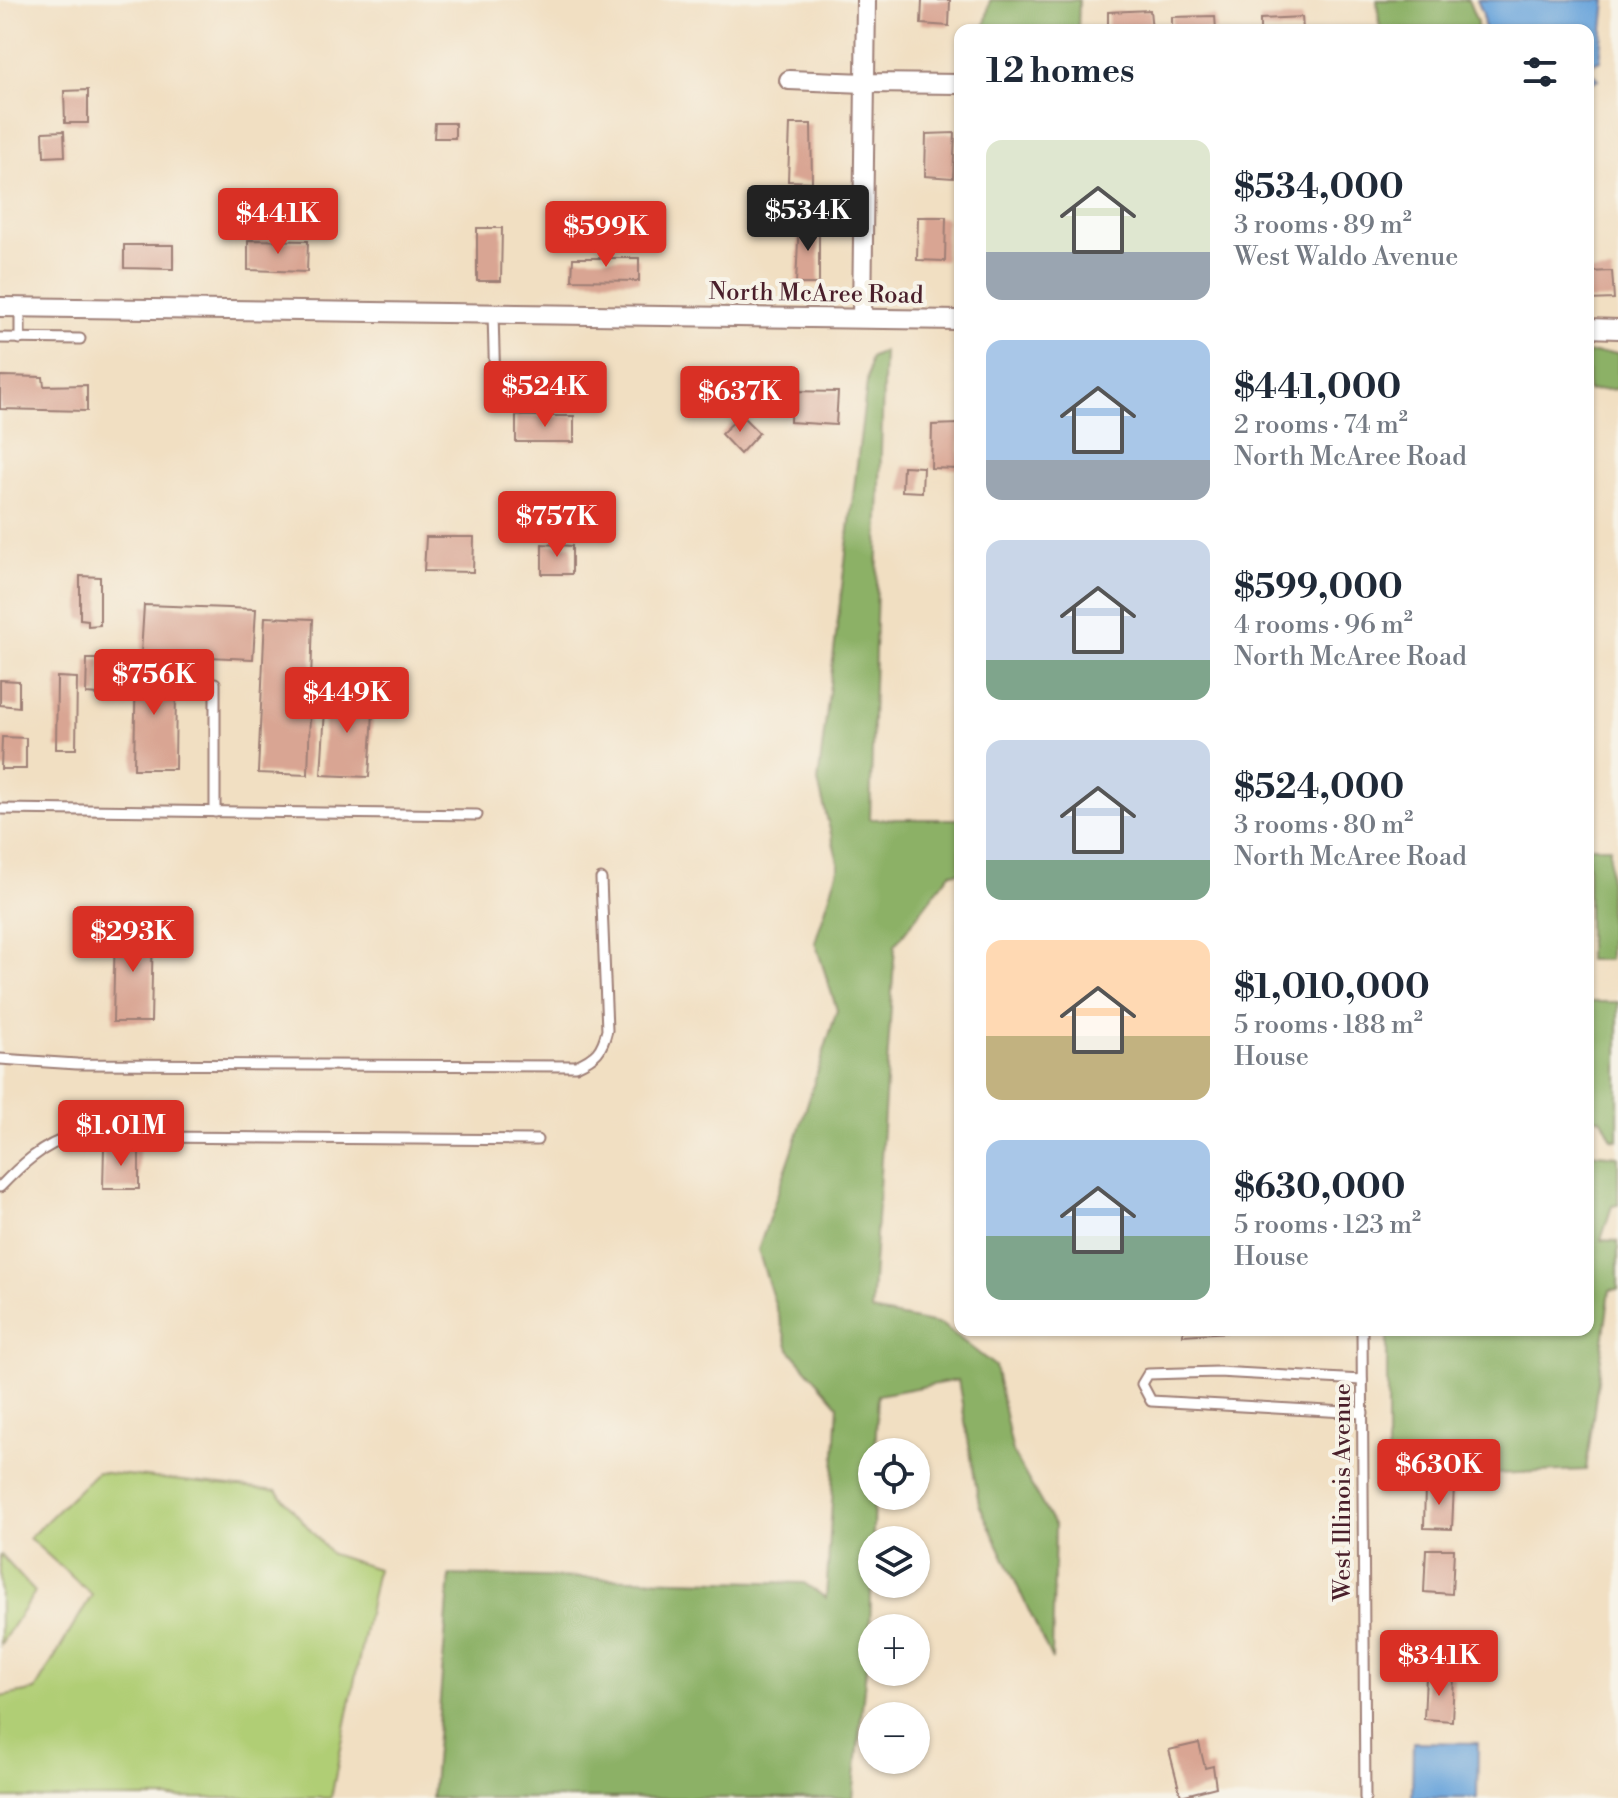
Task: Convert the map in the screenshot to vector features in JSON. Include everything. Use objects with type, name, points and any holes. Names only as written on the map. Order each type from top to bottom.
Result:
[{"type":"street","points":[[862,318],[866,0]]},
{"type":"street","points":[[789,80],[954,84]]},
{"type":"street","name":"North McAree Road","points":[[0,307],[954,320]]},
{"type":"street","points":[[1594,328],[1618,329]]},
{"type":"lane","points":[[20,308],[20,339]]},
{"type":"lane","points":[[493,313],[495,389]]},
{"type":"lane","points":[[0,338],[80,339]]},
{"type":"lane","points":[[215,683],[215,812]]},
{"type":"lane","points":[[0,809],[477,815]]},
{"type":"lane","points":[[0,1059],[77,1064],[576,1066],[591,1059],[603,1047],[607,1030],[601,879]]},
{"type":"lane","points":[[0,1187],[41,1150],[70,1137],[100,1134],[537,1140]]},
{"type":"lane","name":"West Illinois Avenue","points":[[1362,1336],[1365,1798]]},
{"type":"lane","points":[[1362,1380],[1218,1372],[1148,1374],[1142,1384],[1151,1401],[1363,1413]]},
{"type":"green space","points":[[990,0],[1079,0],[1078,24],[985,24]]},
{"type":"green space","points":[[1377,0],[1468,0],[1477,22],[1477,24],[1379,24]]},
{"type":"green space","points":[[884,351],[870,819],[954,819],[954,873],[950,873],[895,945],[871,1311],[942,1325],[995,1366],[1013,1453],[1055,1527],[1052,1660],[979,1504],[958,1380],[878,1395],[876,1438],[858,1438],[858,1510],[874,1510],[873,1526],[858,1526],[858,1598],[871,1598],[870,1614],[858,1614],[858,1686],[864,1686],[863,1702],[858,1702],[858,1748],[853,1798],[432,1798],[450,1575],[804,1583],[826,1598],[838,1405],[789,1349],[758,1250],[837,1010],[815,942],[839,866],[818,782],[870,358]]},
{"type":"green space","points":[[1594,353],[1618,353],[1618,389],[1594,391]]},
{"type":"green space","points":[[1594,847],[1610,847],[1609,960],[1594,960]]},
{"type":"green space","points":[[1594,1002],[1618,1002],[1618,1140],[1612,1139],[1602,1119],[1594,1117]]},
{"type":"green space","points":[[1594,1154],[1618,1156],[1618,1205],[1612,1206],[1601,1240],[1618,1241],[1618,1289],[1610,1290],[1586,1470],[1470,1475],[1387,1453],[1387,1336],[1594,1336]]},
{"type":"green space","points":[[97,1472],[277,1491],[331,1554],[377,1569],[331,1798],[0,1798],[0,1697],[35,1690],[92,1595],[29,1538]]},
{"type":"green space","points":[[0,1556],[35,1592],[0,1645]]},
{"type":"water","points":[[1477,0],[1606,0],[1600,60],[1594,63],[1594,24],[1484,24]]},
{"type":"water","points":[[1413,1742],[1478,1743],[1477,1798],[1412,1798]]},
{"type":"building","points":[[922,0],[950,0],[949,26],[921,24]]},
{"type":"building","points":[[1150,10],[1151,24],[1108,24],[1108,12]]},
{"type":"building","points":[[1215,16],[1216,24],[1172,24],[1172,17]]},
{"type":"building","points":[[1302,17],[1303,24],[1260,24],[1260,19]]},
{"type":"building","points":[[88,90],[88,123],[65,123],[64,91]]},
{"type":"building","points":[[435,123],[455,123],[455,138],[434,138]]},
{"type":"building","points":[[790,124],[811,124],[812,182],[788,181]]},
{"type":"building","points":[[64,131],[65,156],[44,157],[43,132]]},
{"type":"building","points":[[954,133],[953,178],[925,176],[926,134]]},
{"type":"building","points":[[918,217],[946,217],[945,261],[917,260]]},
{"type":"building","points":[[799,220],[819,220],[819,284],[796,284]]},
{"type":"building","points":[[477,228],[502,228],[501,281],[477,281]]},
{"type":"building","points":[[248,240],[308,241],[307,272],[248,270]]},
{"type":"building","points":[[124,245],[173,245],[173,269],[124,268]]},
{"type":"building","points":[[573,258],[639,258],[639,281],[572,280]]},
{"type":"building","points":[[1612,271],[1614,299],[1594,300],[1594,272]]},
{"type":"building","points":[[0,376],[43,377],[44,386],[87,385],[87,411],[0,409]]},
{"type":"building","points":[[791,391],[838,392],[836,425],[790,422]]},
{"type":"building","points":[[741,415],[759,433],[740,454],[721,434]]},
{"type":"building","points":[[516,416],[574,416],[574,442],[516,442]]},
{"type":"building","points":[[954,424],[954,469],[931,468],[932,425]]},
{"type":"building","points":[[903,466],[923,467],[922,492],[902,491]]},
{"type":"building","points":[[426,537],[474,537],[473,572],[424,571]]},
{"type":"building","points":[[542,544],[572,546],[572,574],[542,574]]},
{"type":"building","points":[[80,576],[100,577],[100,625],[88,626],[88,620],[80,619]]},
{"type":"building","points":[[144,605],[256,609],[253,659],[141,654]]},
{"type":"building","points":[[265,617],[313,619],[308,775],[258,773]]},
{"type":"building","points":[[87,659],[100,659],[98,695],[86,694]]},
{"type":"building","points":[[136,660],[166,660],[165,684],[176,684],[175,769],[134,769]]},
{"type":"building","points":[[57,677],[77,678],[76,749],[56,749]]},
{"type":"building","points":[[0,680],[19,681],[19,707],[0,705]]},
{"type":"building","points":[[326,693],[374,697],[369,777],[321,775]]},
{"type":"building","points":[[2,737],[26,738],[26,769],[1,769]]},
{"type":"building","points":[[115,927],[153,927],[151,1022],[113,1022]]},
{"type":"building","points":[[104,1147],[139,1147],[139,1189],[103,1189]]},
{"type":"building","points":[[1425,1485],[1454,1485],[1452,1529],[1424,1528]]},
{"type":"building","points":[[1426,1549],[1454,1549],[1452,1594],[1424,1592]]},
{"type":"building","points":[[1426,1676],[1454,1676],[1452,1721],[1424,1719]]},
{"type":"building","points":[[1199,1743],[1205,1768],[1213,1766],[1216,1787],[1181,1796],[1169,1750]]}]
